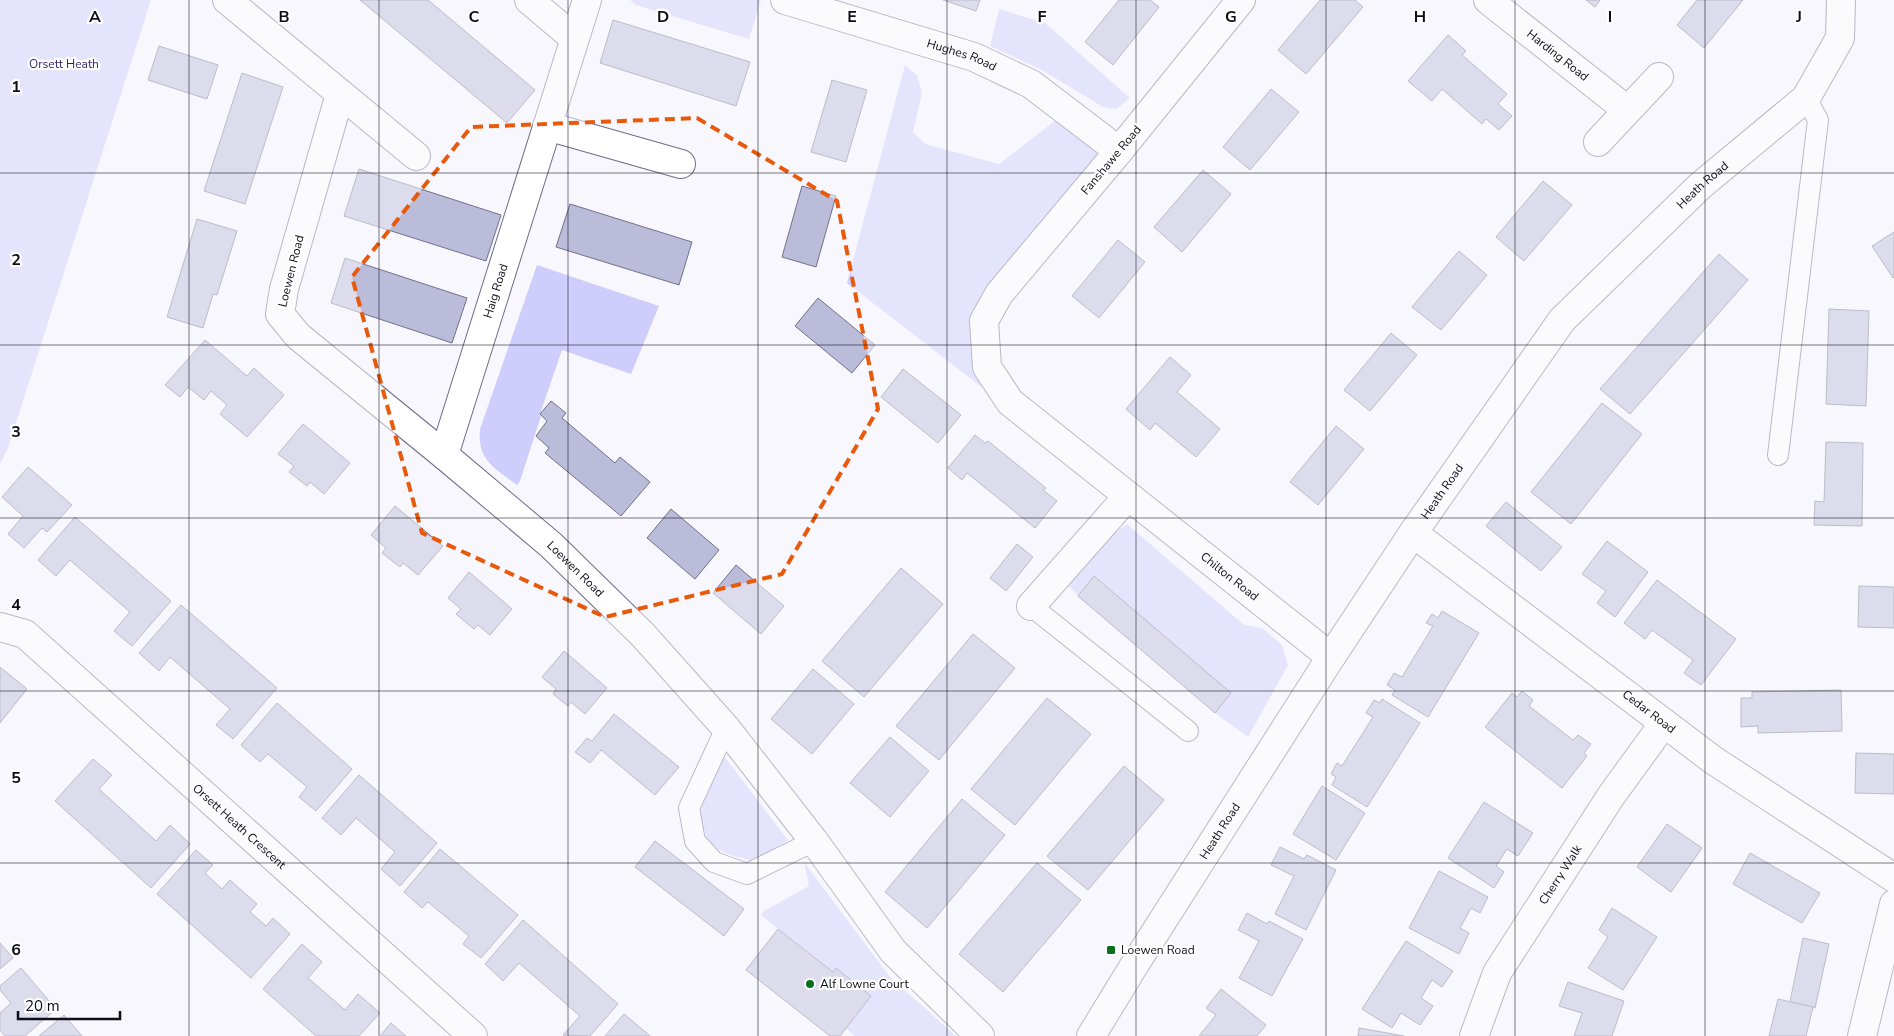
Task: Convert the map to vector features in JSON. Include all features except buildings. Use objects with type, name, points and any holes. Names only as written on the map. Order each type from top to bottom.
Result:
[{"type":"street","points":[[228,0],[416,156]]},
{"type":"street","points":[[529,0],[574,38]]},
{"type":"street","name":"Haig Road","points":[[444,455],[587,0]]},
{"type":"street","name":"Hughes Road","points":[[785,0],[974,57],[1031,84],[1119,151]]},
{"type":"street","name":"Fanshawe Road","points":[[984,322],[999,294],[1119,151],[1241,0]]},
{"type":"street","name":"Harding Road","points":[[1488,0],[1627,110]]},
{"type":"street","name":"Heath Road","points":[[1090,1036],[1331,657],[1413,533],[1562,320],[1700,186],[1806,98],[1840,38],[1842,0]]},
{"type":"street","points":[[1598,142],[1659,77]]},
{"type":"street","name":"Loewen Road","points":[[340,94],[284,289],[280,314],[298,336],[551,545],[643,635],[726,728],[814,841],[892,951],[980,1036]]},
{"type":"street","points":[[547,126],[681,164]]},
{"type":"street","name":"Chilton Road","points":[[984,322],[987,367],[1010,402],[1331,657]]},
{"type":"street","points":[[1031,606],[1128,496]]},
{"type":"street","name":"Cedar Road","points":[[1413,533],[1713,760],[1894,878]]},
{"type":"street","name":"Orsett Heath Crescent","points":[[0,627],[25,634],[473,1036]]},
{"type":"street","name":"Cherry Walk","points":[[1474,1036],[1497,972],[1611,796],[1664,723]]},
{"type":"street","points":[[1862,1036],[1894,904]]},
{"type":"lane","points":[[1778,456],[1818,120],[1806,98]]},
{"type":"lane","points":[[1031,606],[1188,731]]},
{"type":"lane","points":[[726,728],[688,808],[696,841],[714,862],[747,874],[814,841]]},
{"type":"highlighted area","points":[[697,118],[837,201],[878,409],[782,574],[605,617],[422,533],[352,277],[471,127]]},
{"type":"green space","name":"Orsett Heath","points":[[0,0],[151,0],[8,448],[0,464]]},
{"type":"green space","points":[[630,0],[761,0],[749,39],[636,5]]},
{"type":"green space","points":[[999,9],[1045,23],[1130,98],[1116,109],[1103,107],[1040,69],[990,46]]},
{"type":"green space","points":[[905,65],[917,75],[922,93],[913,132],[925,144],[999,164],[1056,120],[1103,151],[993,289],[1002,403],[847,283]]},
{"type":"green space","points":[[537,265],[659,306],[631,374],[562,350],[520,481],[517,485],[494,468],[484,456],[481,448],[480,429]]},
{"type":"green space","points":[[1127,524],[1244,625],[1262,628],[1282,645],[1288,665],[1248,737],[1215,713],[1231,693],[1095,577],[1078,596],[1068,585],[1104,541]]},
{"type":"green space","points":[[724,756],[788,840],[754,861],[731,855],[718,849],[712,844],[704,830],[700,813],[702,796],[708,780]]},
{"type":"green space","points":[[804,862],[889,976],[956,1036],[854,1036],[846,1028],[871,996],[837,969],[833,972],[761,915],[764,911],[809,886]]},
{"type":"place","name":"Loewen Road","points":[[1111,950]]},
{"type":"place","name":"Alf Lowne Court","points":[[810,984]]}]
